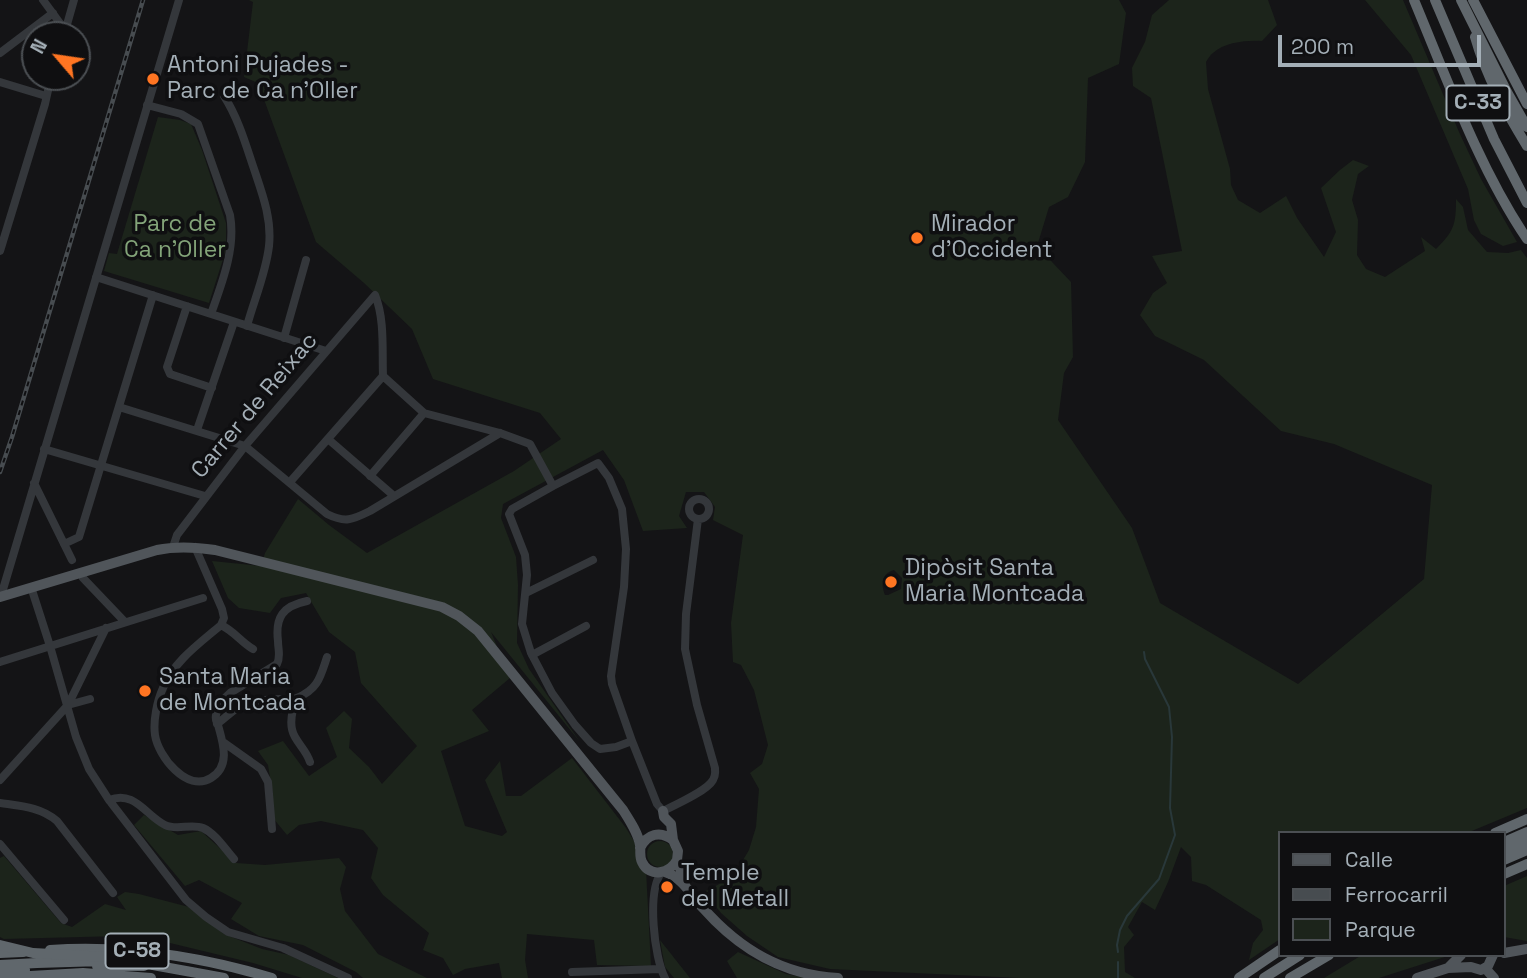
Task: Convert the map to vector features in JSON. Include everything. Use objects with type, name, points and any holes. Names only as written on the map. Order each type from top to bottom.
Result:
[{"type":"highway","name":"C-33","points":[[1414,0],[1475,144],[1527,239]]},
{"type":"highway","name":"C-33","points":[[1435,0],[1494,139],[1527,203]]},
{"type":"highway","points":[[1461,0],[1527,127]]},
{"type":"highway","points":[[1473,0],[1525,99]]},
{"type":"highway","points":[[1469,18],[1483,62],[1527,146]]},
{"type":"highway","points":[[1500,831],[1527,819]]},
{"type":"highway","points":[[1506,841],[1527,832]]},
{"type":"highway","points":[[1506,850],[1527,841]]},
{"type":"highway","points":[[1506,859],[1527,850]]},
{"type":"highway","points":[[1506,872],[1527,864]]},
{"type":"highway","points":[[0,945],[33,953],[118,958],[224,978]]},
{"type":"highway","name":"C-58","points":[[0,953],[89,948],[140,951],[201,960],[272,978]]},
{"type":"highway","points":[[1243,975],[1278,951]]},
{"type":"highway","points":[[1268,975],[1297,957]]},
{"type":"highway","points":[[1290,978],[1326,957]]},
{"type":"highway","points":[[0,965],[95,961],[162,966]]},
{"type":"highway","points":[[0,975],[36,968],[162,966]]},
{"type":"highway","name":"C-58","points":[[7,978],[83,973],[151,978]]},
{"type":"main road","points":[[0,597],[114,562],[173,547],[195,547],[442,607],[471,625],[489,644],[623,810],[634,828],[642,862],[650,870],[676,876],[716,923],[758,956],[808,974],[838,978]]},
{"type":"main road","points":[[640,849],[663,825],[663,814]]},
{"type":"main road","points":[[663,814],[671,824],[678,851],[673,867],[663,872]]},
{"type":"main road","points":[[634,828],[654,835],[666,835],[673,840]]},
{"type":"main road","points":[[677,860],[686,886]]},
{"type":"main road","points":[[1448,968],[1461,957]]},
{"type":"main road","points":[[1464,957],[1471,967]]},
{"type":"main road","points":[[1417,978],[1448,968],[1471,967],[1478,970],[1485,968],[1493,957]]},
{"type":"main road","points":[[1485,968],[1494,978]]},
{"type":"street","points":[[43,0],[58,21]]},
{"type":"street","points":[[67,21],[74,0]]},
{"type":"street","points":[[0,597],[34,484],[35,461],[44,449],[179,0]]},
{"type":"street","points":[[2,47],[53,13]]},
{"type":"street","points":[[0,82],[46,96]]},
{"type":"street","points":[[1,246],[47,91]]},
{"type":"street","points":[[224,96],[238,122],[269,219],[267,257],[247,326]]},
{"type":"street","points":[[148,106],[181,114],[198,124],[230,215],[233,229],[231,248],[211,314]]},
{"type":"street","points":[[284,338],[306,260]]},
{"type":"street","points":[[96,277],[326,351]]},
{"type":"street","points":[[64,544],[79,537],[153,295]]},
{"type":"street","name":"Carrer de Reixac","points":[[173,547],[177,535],[245,446],[375,295],[379,304],[383,376]]},
{"type":"street","points":[[187,306],[167,367],[170,374],[212,388]]},
{"type":"street","points":[[197,430],[234,322]]},
{"type":"street","points":[[290,481],[383,376],[424,413],[500,433],[530,444],[552,486]]},
{"type":"street","points":[[119,407],[245,446],[327,514],[347,520],[356,518],[500,433]]},
{"type":"street","points":[[370,476],[424,413]]},
{"type":"street","points":[[328,439],[394,496]]},
{"type":"street","points":[[44,449],[205,496]]},
{"type":"street","points":[[632,741],[600,749],[591,743],[552,693],[532,655],[522,624],[527,575],[524,555],[509,514],[512,509],[552,486],[598,463],[609,478],[622,509],[626,549],[624,587],[611,676],[632,741],[663,814],[710,784],[715,777],[685,649],[686,614],[698,519]]},
{"type":"street","points":[[34,484],[72,560]]},
{"type":"street","points":[[195,547],[222,609],[223,618],[221,625],[181,661],[166,681],[160,696],[155,729],[160,751],[187,779],[205,781],[223,766],[225,755],[216,720],[217,711],[225,697],[279,661],[277,626],[280,617],[288,607],[307,601]]},
{"type":"street","points":[[526,593],[593,560]]},
{"type":"street","points":[[83,578],[124,621]]},
{"type":"street","points":[[31,587],[83,758],[108,800],[186,900],[228,932],[283,948],[348,978]]},
{"type":"street","points":[[0,662],[203,598]]},
{"type":"street","points":[[221,625],[230,629],[253,649]]},
{"type":"street","points":[[532,655],[586,626]]},
{"type":"street","points":[[0,780],[68,705],[106,628]]},
{"type":"street","points":[[218,724],[243,705],[297,698],[306,694],[318,682],[327,657]]},
{"type":"street","points":[[297,698],[292,714],[292,730],[310,762]]},
{"type":"street","points":[[68,705],[90,699]]},
{"type":"street","points":[[223,742],[261,769],[268,782],[272,829]]},
{"type":"street","points":[[108,800],[120,797],[133,801],[166,826],[202,828],[215,836],[234,859]]},
{"type":"street","points":[[0,803],[48,813],[113,893]]},
{"type":"street","points":[[0,844],[64,920]]},
{"type":"street","points":[[650,870],[655,942],[660,968],[665,978]]},
{"type":"street","points":[[654,912],[656,884],[663,872]]},
{"type":"street","points":[[572,972],[599,975],[660,968]]},
{"type":"green space","points":[[249,0],[1119,0],[1126,13],[1119,64],[1088,78],[1085,162],[1068,197],[1049,207],[1038,243],[1071,282],[1073,357],[1064,373],[1058,420],[1132,528],[1160,603],[1298,684],[1424,579],[1432,485],[1334,444],[1281,431],[1204,360],[1155,336],[1140,315],[1153,293],[1167,283],[1152,256],[1182,251],[1151,98],[1133,86],[1132,68],[1145,42],[1152,15],[1169,0],[1268,0],[1277,25],[1262,41],[1243,41],[1224,46],[1206,62],[1208,89],[1230,169],[1231,185],[1238,200],[1260,213],[1286,196],[1297,218],[1324,257],[1336,232],[1321,188],[1353,160],[1369,166],[1358,174],[1352,200],[1358,220],[1357,255],[1366,269],[1385,277],[1425,251],[1421,237],[1436,249],[1453,227],[1456,199],[1463,207],[1468,230],[1487,252],[1508,253],[1521,250],[1527,258],[1527,808],[1472,831],[1278,831],[1278,940],[1249,960],[1253,943],[1263,930],[1261,920],[1206,885],[1192,881],[1191,857],[1181,847],[1155,910],[1142,902],[1128,927],[1134,935],[1124,947],[1125,972],[1135,978],[1020,978],[830,969],[778,957],[747,936],[721,913],[704,892],[733,877],[749,850],[756,827],[759,789],[750,773],[762,764],[768,745],[754,690],[741,665],[733,662],[731,623],[743,535],[713,520],[715,507],[704,492],[686,492],[679,516],[687,528],[643,531],[624,480],[603,450],[503,504],[501,518],[516,557],[517,643],[529,669],[580,742],[491,632],[510,678],[472,710],[489,731],[441,751],[465,826],[502,836],[507,832],[485,780],[500,761],[506,796],[521,796],[572,758],[637,846],[646,870],[651,966],[597,965],[594,940],[527,934],[525,960],[528,978],[502,978],[499,963],[465,969],[453,975],[443,958],[423,950],[429,933],[383,895],[371,878],[378,848],[363,830],[321,821],[299,825],[287,835],[273,818],[268,765],[258,751],[283,741],[309,776],[337,757],[326,728],[344,711],[352,719],[349,748],[382,784],[417,746],[361,683],[355,652],[329,632],[306,593],[281,598],[270,613],[239,608],[228,598],[212,561],[261,566],[265,553],[298,499],[367,553],[514,471],[561,439],[540,413],[433,379],[412,329],[316,242],[258,83],[244,77],[253,2]],"holes":[[[894,570],[902,578],[901,589],[885,595],[884,577]]]},
{"type":"green space","points":[[1365,0],[1403,0],[1481,179],[1517,242],[1503,246],[1481,234],[1474,220],[1468,189],[1411,55]]},
{"type":"green space","name":"Parc de Ca n'Oller","points":[[158,117],[191,124],[226,223],[226,250],[209,303],[104,271],[109,253],[117,254]]},
{"type":"green space","points":[[144,815],[178,835],[201,831],[236,863],[265,865],[339,858],[346,867],[340,889],[345,911],[378,954],[427,978],[363,978],[303,945],[259,936],[231,919],[242,903],[199,880],[185,886],[134,825]]},
{"type":"green space","points":[[660,841],[669,845],[673,854],[669,863],[660,867],[651,863],[647,854],[651,845]]},
{"type":"green space","points":[[4,856],[61,923],[72,927],[105,904],[126,910],[117,897],[125,892],[139,894],[189,907],[224,934],[262,949],[289,955],[338,978],[302,978],[170,943],[121,936],[4,939],[0,937],[0,858]]},
{"type":"green space","points":[[1527,876],[1527,941],[1506,937],[1506,885]]},
{"type":"green space","points":[[660,940],[690,978],[674,978],[665,967]]},
{"type":"green space","points":[[738,952],[786,974],[807,978],[737,978],[727,961]]},
{"type":"green space","points":[[1359,957],[1445,957],[1379,978],[1324,978]]},
{"type":"waterway","points":[[1118,952],[1120,930],[1127,916],[1159,879],[1175,835],[1170,808],[1172,737],[1169,707],[1144,652]]},
{"type":"waterway","points":[[1118,962],[1118,978]]},
{"type":"railway","points":[[0,472],[143,0]]},
{"type":"place","name":"Antoni Pujades - Parc de Ca n'Oller","points":[[153,79]]},
{"type":"place","name":"Mirador d'Occident","points":[[917,238]]},
{"type":"place","name":"Dipòsit Santa Maria Montcada","points":[[891,582]]},
{"type":"place","name":"Santa Maria de Montcada","points":[[145,691]]},
{"type":"place","name":"Temple del Metall","points":[[667,887]]}]
